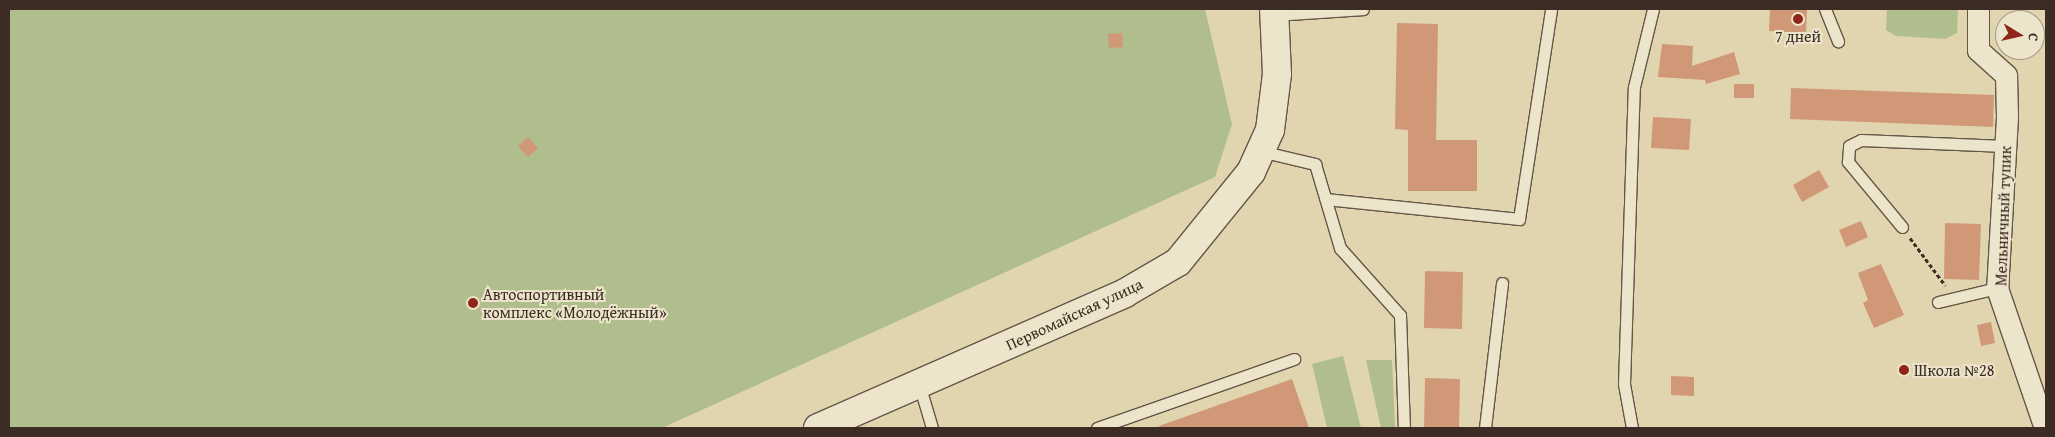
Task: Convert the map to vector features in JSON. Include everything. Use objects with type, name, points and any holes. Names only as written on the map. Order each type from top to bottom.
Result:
[{"type":"street","name":"Мельничный тупик","points":[[1978,9],[1978,50],[2006,75],[2005,146],[1997,288],[2046,428]]},
{"type":"street","name":"Первомайская улица","points":[[818,428],[1125,293],[1178,262],[1221,212],[1251,172],[1270,130],[1277,74],[1275,12]]},
{"type":"lane","points":[[1275,12],[1363,9]]},
{"type":"lane","points":[[1326,199],[1519,219],[1551,9]]},
{"type":"lane","points":[[1632,428],[1624,384],[1634,87],[1653,9]]},
{"type":"lane","points":[[1825,9],[1838,40]]},
{"type":"lane","points":[[1902,227],[1848,162],[1849,146],[1861,140],[2005,146]]},
{"type":"lane","points":[[1260,151],[1315,164],[1340,248],[1400,315],[1404,428]]},
{"type":"lane","points":[[1485,428],[1502,283]]},
{"type":"lane","points":[[1938,302],[1997,288]]},
{"type":"lane","points":[[1097,428],[1294,359]]},
{"type":"lane","points":[[919,384],[932,428]]},
{"type":"path","points":[[1902,227],[1955,298]]},
{"type":"green space","name":"Автоспортивный комплекс «Молодёжный»","points":[[9,9],[1205,9],[1232,124],[1215,177],[662,428],[9,428]]},
{"type":"green space","points":[[1887,9],[1958,9],[1957,33],[1945,39],[1896,36],[1886,30]]},
{"type":"green space","points":[[1343,356],[1361,428],[1327,428],[1312,364]]},
{"type":"green space","points":[[1366,360],[1392,360],[1395,428],[1381,428]]},
{"type":"building","points":[[1770,9],[1807,9],[1806,33],[1769,31]]},
{"type":"building","points":[[1397,23],[1438,24],[1436,140],[1477,140],[1477,191],[1408,191],[1408,130],[1395,129]]},
{"type":"building","points":[[1122,33],[1123,47],[1109,48],[1108,34]]},
{"type":"building","points":[[1662,44],[1693,46],[1692,66],[1734,52],[1740,74],[1706,84],[1705,80],[1658,77]]},
{"type":"building","points":[[1734,84],[1754,84],[1754,98],[1734,98]]},
{"type":"building","points":[[1791,88],[1994,95],[1993,127],[1790,119]]},
{"type":"building","points":[[1653,117],[1691,119],[1689,150],[1651,148]]},
{"type":"building","points":[[528,137],[538,148],[528,157],[518,146]]},
{"type":"building","points":[[1819,170],[1829,187],[1802,202],[1793,185]]},
{"type":"building","points":[[1861,221],[1868,237],[1846,247],[1839,230]]},
{"type":"building","points":[[1945,223],[1981,224],[1979,280],[1944,279]]},
{"type":"building","points":[[1881,264],[1904,315],[1874,328],[1863,303],[1868,300],[1858,273]]},
{"type":"building","points":[[1425,271],[1463,272],[1462,329],[1424,328]]},
{"type":"building","points":[[1991,322],[1995,343],[1981,346],[1977,325]]},
{"type":"building","points":[[1671,376],[1694,377],[1694,396],[1671,395]]},
{"type":"building","points":[[1425,378],[1460,379],[1459,428],[1424,428]]},
{"type":"building","points":[[1292,379],[1309,428],[1160,428],[1159,426]]},
{"type":"place","name":"7 дней","points":[[1798,19]]},
{"type":"place","name":"Автоспортивный комплекс «Молодёжный»","points":[[473,303]]},
{"type":"place","name":"Школа №28","points":[[1904,370]]}]
